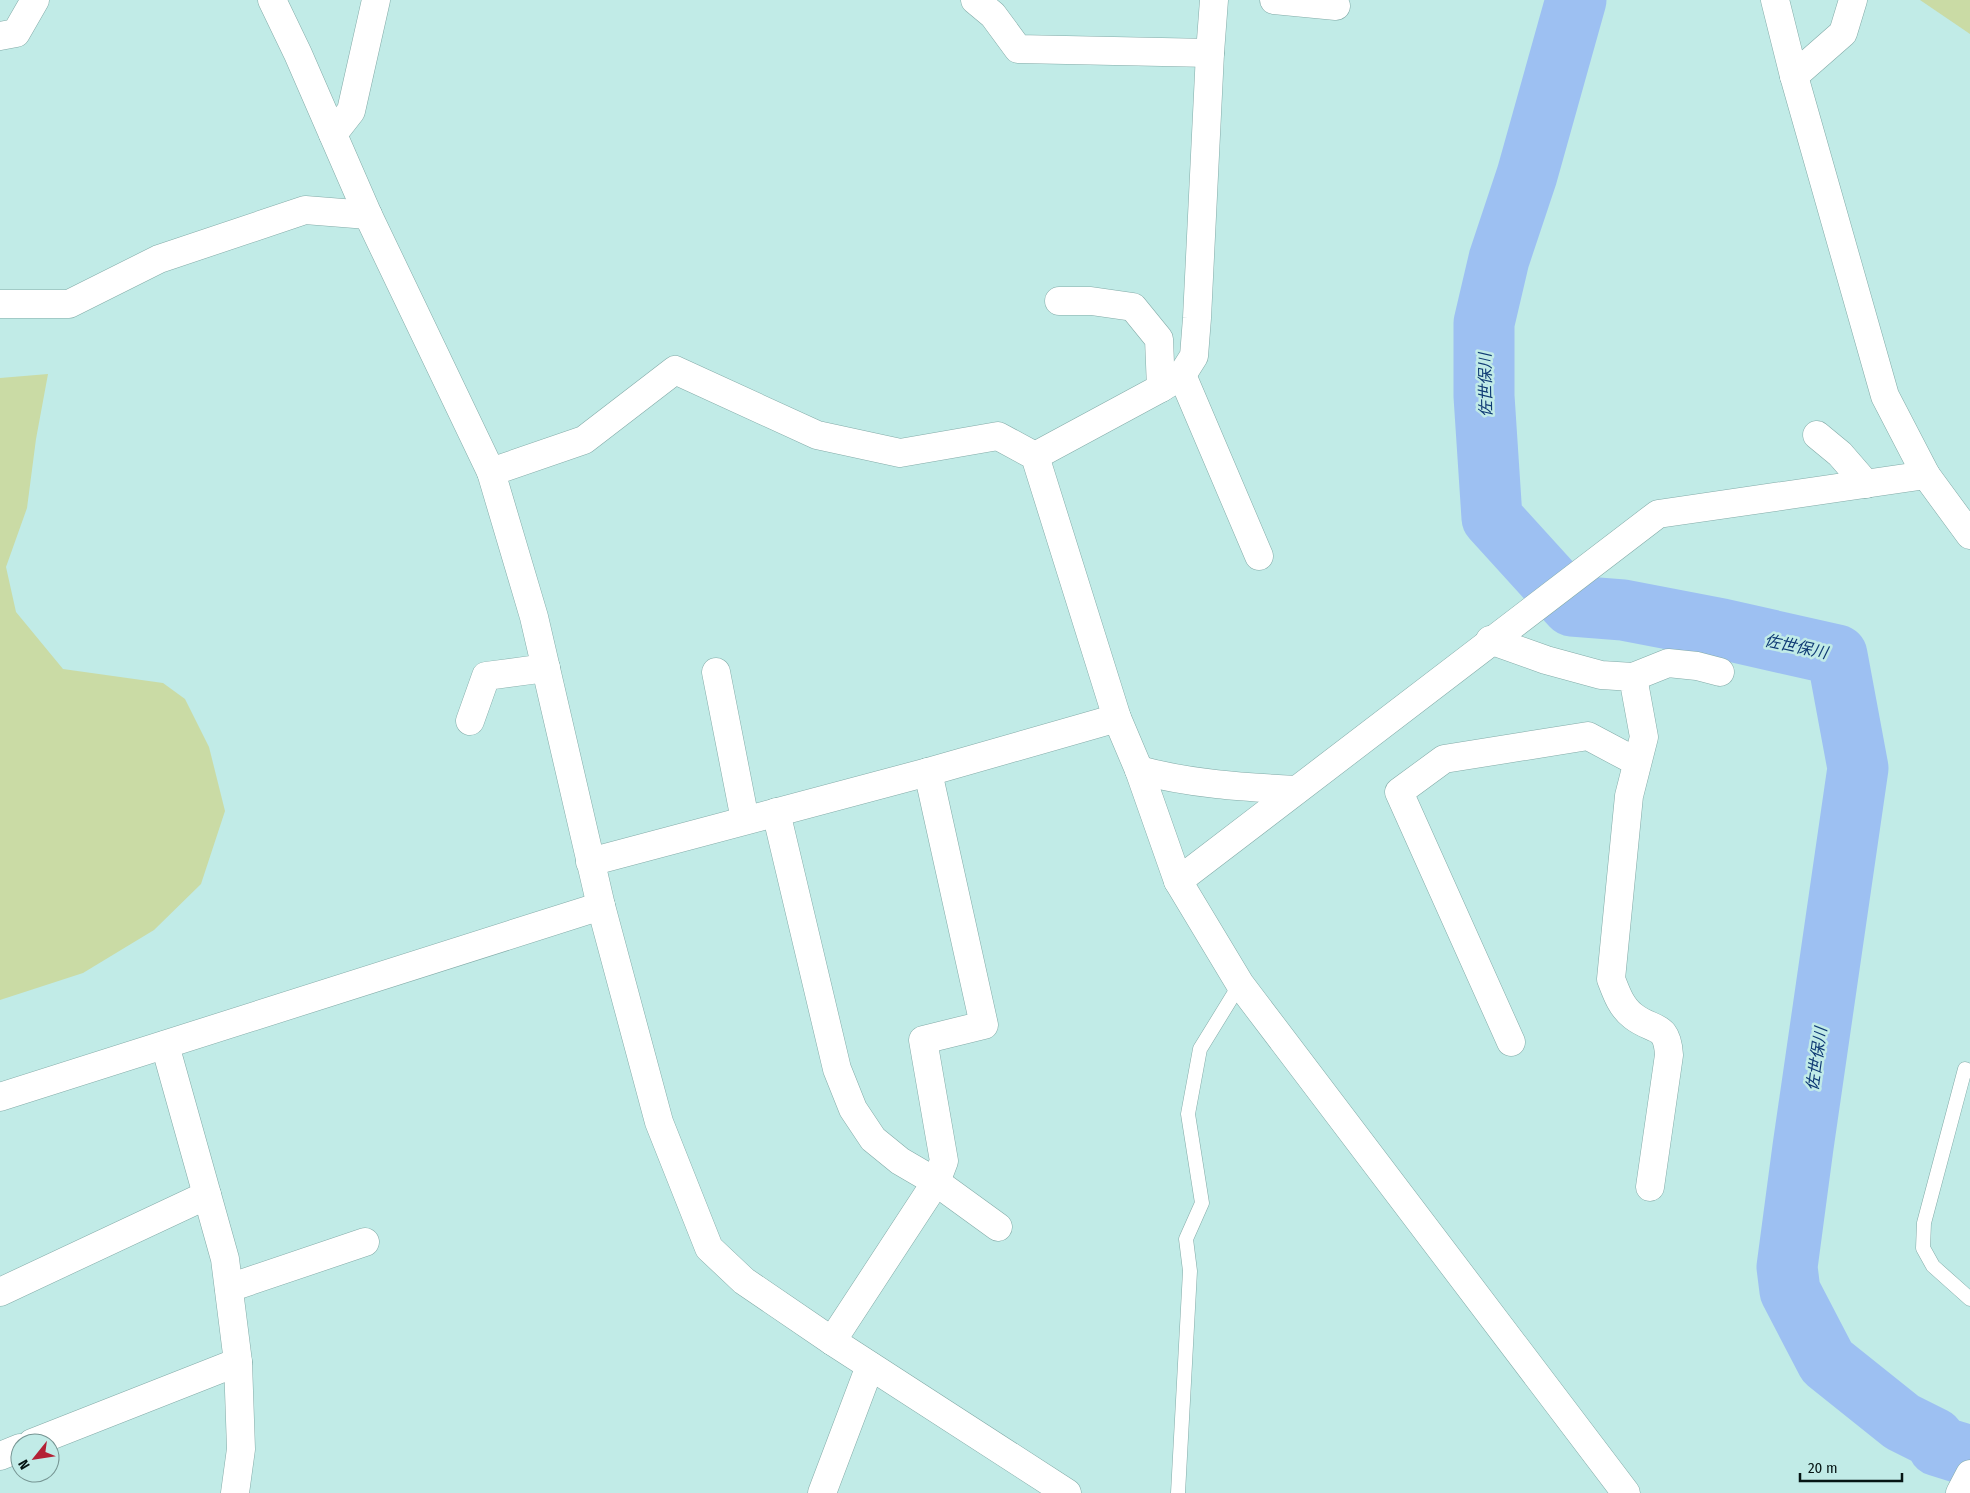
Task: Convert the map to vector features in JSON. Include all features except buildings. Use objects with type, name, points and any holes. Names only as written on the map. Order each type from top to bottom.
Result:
[{"type":"street","points":[[0,36],[16,32],[35,0]]},
{"type":"street","points":[[272,0],[298,54],[368,215],[491,472],[534,617],[590,862],[659,1122],[709,1248],[744,1281],[870,1366],[1067,1493]]},
{"type":"street","points":[[333,134],[351,112],[376,0]]},
{"type":"street","points":[[975,0],[993,14],[1018,49],[1210,53]]},
{"type":"street","points":[[1035,456],[1171,382],[1194,356],[1214,0]]},
{"type":"street","points":[[1274,0],[1336,6]]},
{"type":"street","points":[[1775,0],[1794,76],[1885,396],[1926,475],[1970,535]]},
{"type":"street","points":[[1794,76],[1844,33],[1853,0]]},
{"type":"street","points":[[0,304],[70,304],[159,259],[305,210],[368,215]]},
{"type":"street","points":[[1059,301],[1091,301],[1133,307],[1159,339],[1171,382],[1259,556]]},
{"type":"street","points":[[491,472],[584,440],[675,370],[817,435],[900,453],[998,436],[1035,456],[1117,718],[1139,770],[1178,880],[1240,984],[1626,1493]]},
{"type":"street","points":[[1817,435],[1840,454],[1866,484]]},
{"type":"street","points":[[1178,880],[1490,640],[1658,514],[1926,475]]},
{"type":"street","points":[[1490,640],[1546,660],[1601,675],[1634,677],[1668,663],[1697,666],[1720,672]]},
{"type":"street","points":[[470,721],[486,676],[546,668]]},
{"type":"street","points":[[716,672],[746,820]]},
{"type":"street","points":[[1634,677],[1644,736],[1629,796],[1611,980],[1619,1000],[1632,1016],[1661,1032],[1668,1040],[1669,1055],[1650,1187]]},
{"type":"street","points":[[590,862],[928,772],[1117,718]]},
{"type":"street","points":[[1511,1042],[1399,792],[1444,759],[1588,736],[1637,762]]},
{"type":"street","points":[[1139,770],[1172,779],[1296,790]]},
{"type":"street","points":[[832,1341],[936,1182],[944,1161],[923,1040],[984,1025],[928,772]]},
{"type":"street","points":[[776,812],[837,1069],[853,1109],[874,1139],[900,1161],[936,1182],[998,1227]]},
{"type":"street","points":[[0,1097],[601,906]]},
{"type":"street","points":[[165,1045],[225,1259],[238,1362],[241,1449],[234,1493]]},
{"type":"street","points":[[0,1292],[207,1195]]},
{"type":"street","points":[[229,1288],[366,1242]]},
{"type":"street","points":[[57,1433],[238,1362]]},
{"type":"street","points":[[822,1493],[870,1366]]},
{"type":"street","points":[[1960,1493],[1970,1474]]},
{"type":"lane","points":[[1178,1493],[1190,1271],[1186,1239],[1202,1203],[1188,1114],[1200,1049],[1240,984]]},
{"type":"lane","points":[[1970,1071],[1965,1069],[1924,1223],[1923,1248],[1933,1266],[1970,1298]]},
{"type":"green space","points":[[1920,0],[1970,0],[1970,34]]},
{"type":"green space","points":[[48,374],[36,439],[27,508],[6,567],[16,612],[63,669],[163,683],[185,699],[209,747],[225,811],[201,884],[154,930],[83,973],[0,1000],[0,378]]},
{"type":"waterway","name":"佐世保川","points":[[1576,0],[1527,175],[1499,259],[1484,323],[1484,396],[1492,518],[1572,606],[1623,610],[1722,629],[1837,655],[1858,768],[1787,1267],[1790,1291],[1827,1362],[1902,1422],[1934,1438],[1938,1446],[1970,1456]]}]
